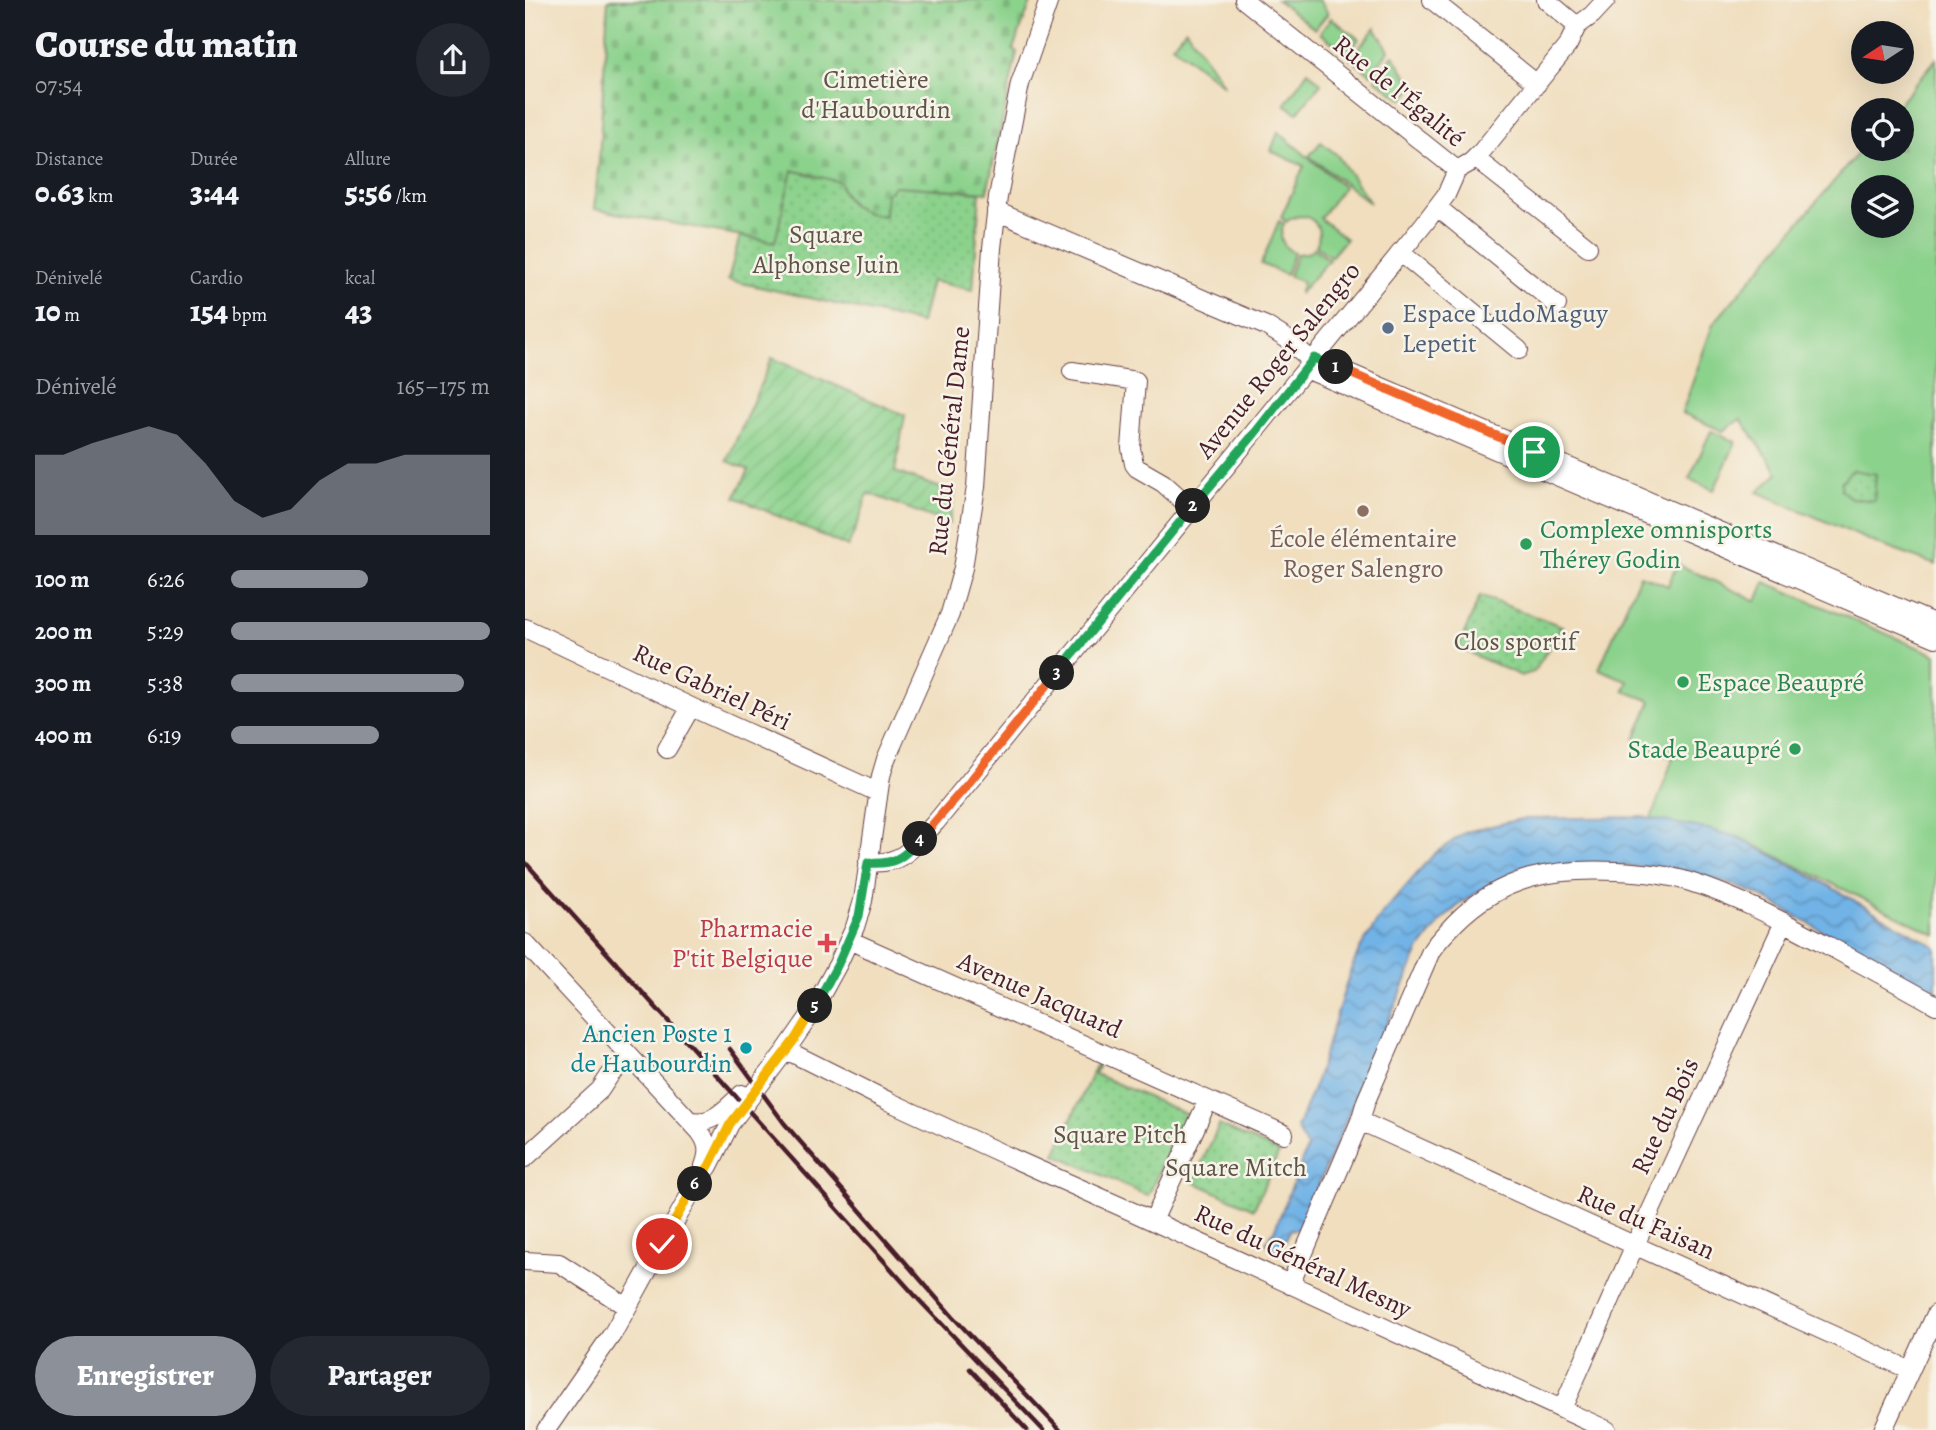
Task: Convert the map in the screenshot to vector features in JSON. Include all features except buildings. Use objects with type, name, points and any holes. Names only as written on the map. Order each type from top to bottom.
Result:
[{"type":"street","name":"Rue du Général Dame","points":[[781,1057],[823,994],[861,909],[877,792],[886,760],[950,614],[963,568],[976,487],[996,211],[1001,175],[1020,84],[1049,0]]},
{"type":"street","name":"Rue de l'Égalité","points":[[1244,0],[1457,170]]},
{"type":"street","points":[[1432,0],[1537,83]]},
{"type":"street","points":[[1546,0],[1577,26]]},
{"type":"street","name":"Avenue Roger Salengro","points":[[868,863],[879,864],[902,858],[967,785],[1437,207],[1446,195],[1457,170],[1475,158],[1569,45],[1577,26],[1593,15],[1606,0]]},
{"type":"street","points":[[1475,158],[1588,247]]},
{"type":"street","points":[[1437,207],[1557,305]]},
{"type":"street","points":[[996,211],[1266,326],[1287,339],[1311,363],[1936,638]]},
{"type":"street","points":[[1400,252],[1519,350]]},
{"type":"street","points":[[1311,363],[1936,624]]},
{"type":"street","points":[[1072,372],[1136,381],[1132,459],[1137,468],[1163,483],[1191,508]]},
{"type":"street","name":"Rue Gabriel Péri","points":[[525,628],[877,792]]},
{"type":"street","points":[[667,749],[691,707]]},
{"type":"street","points":[[1290,1285],[1422,969],[1436,943],[1472,908],[1508,886],[1539,875],[1567,871],[1653,873],[1687,881],[1784,922],[1936,1005]]},
{"type":"street","name":"Rue du Bois","points":[[1562,1409],[1784,922]]},
{"type":"street","name":"Avenue Jacquard","points":[[849,940],[1285,1134]]},
{"type":"street","points":[[525,943],[689,1120],[708,1145],[707,1159],[697,1182],[628,1307],[546,1430]]},
{"type":"street","points":[[525,1158],[600,1090],[615,1069],[629,1056]]},
{"type":"street","points":[[689,1120],[702,1122],[713,1119],[781,1057]]},
{"type":"street","points":[[697,1182],[709,1166],[730,1124],[781,1057]]},
{"type":"street","name":"Rue du Général Mesny","points":[[781,1057],[888,1101],[1607,1430]]},
{"type":"street","points":[[1153,1221],[1208,1100]]},
{"type":"street","name":"Rue du Faisan","points":[[1360,1121],[1910,1370]]},
{"type":"street","points":[[525,1261],[559,1263],[628,1307]]},
{"type":"street","points":[[1883,1430],[1936,1314]]},
{"type":"green space","name":"Cimetière d'Haubourdin","points":[[608,0],[1032,0],[1013,49],[1017,52],[987,192],[894,186],[886,193],[885,216],[859,209],[849,201],[841,188],[775,242],[594,209]]},
{"type":"green space","points":[[1277,0],[1319,0],[1328,13],[1315,29]]},
{"type":"green space","points":[[1331,18],[1359,39],[1348,54],[1320,33]]},
{"type":"green space","points":[[1375,28],[1389,50],[1371,74],[1350,59]]},
{"type":"green space","points":[[1186,29],[1224,86],[1172,45]]},
{"type":"green space","points":[[1393,55],[1414,87],[1403,100],[1375,79]]},
{"type":"green space","points":[[1936,59],[1936,565],[1880,545],[1758,492],[1778,473],[1741,419],[1723,431],[1682,413],[1713,324],[1851,161],[1914,161],[1914,98],[1904,98]]},
{"type":"green space","points":[[1308,71],[1321,83],[1297,113],[1285,104]]},
{"type":"green space","points":[[1278,132],[1344,187],[1320,218],[1346,239],[1331,257],[1316,246],[1319,231],[1312,220],[1300,216],[1286,222],[1281,217],[1304,166],[1271,151]]},
{"type":"green space","points":[[1321,142],[1337,155],[1370,203],[1309,156]]},
{"type":"green space","name":"Square Alphonse Juin","points":[[792,170],[840,182],[846,197],[856,207],[885,216],[886,192],[890,192],[894,186],[980,192],[973,290],[931,281],[921,323],[728,280],[740,236],[775,242]]},
{"type":"green space","points":[[1279,221],[1284,224],[1282,241],[1294,253],[1286,275],[1261,264]]},
{"type":"green space","points":[[1314,248],[1329,260],[1299,294],[1303,282],[1289,276],[1297,254],[1307,253]]},
{"type":"green space","points":[[772,358],[905,415],[895,472],[955,493],[949,524],[868,493],[848,547],[735,497],[749,470],[727,461]]},
{"type":"green space","points":[[1711,431],[1736,442],[1714,490],[1689,479]]},
{"type":"green space","points":[[1852,470],[1876,474],[1874,501],[1851,498],[1841,490],[1841,482]]},
{"type":"green space","name":"Stade Beaupré","points":[[1677,564],[1757,601],[1765,582],[1936,655],[1936,935],[1740,838],[1651,819],[1673,758],[1634,741],[1651,701],[1624,691],[1628,681],[1599,669],[1640,575],[1668,586]]},
{"type":"green space","name":"Clos sportif","points":[[1480,596],[1562,626],[1534,672],[1521,676],[1458,648]]},
{"type":"green space","name":"Square Pitch","points":[[1099,1059],[1101,1060],[1095,1074],[1186,1114],[1148,1196],[1055,1154]]},
{"type":"green space","name":"Square Mitch","points":[[1219,1125],[1279,1152],[1254,1209],[1193,1182]]},
{"type":"water","points":[[1642,817],[1740,838],[1936,947],[1936,995],[1755,893],[1718,880],[1664,867],[1546,866],[1519,873],[1483,889],[1461,903],[1443,919],[1419,950],[1299,1230],[1291,1229],[1279,1252],[1266,1243],[1274,1231],[1307,1148],[1297,1128],[1317,1078],[1351,969],[1382,914],[1434,854],[1466,832],[1521,819]]},
{"type":"railway","points":[[525,862],[920,1301],[1043,1430]]},
{"type":"railway","points":[[730,1049],[784,1123],[953,1317],[1060,1430]]},
{"type":"railway","points":[[970,1369],[1027,1430]]},
{"type":"place","name":"Espace LudoMaguy Lepetit","points":[[1388,328]]},
{"type":"place","name":"École élémentaire Roger Salengro","points":[[1363,511]]},
{"type":"place","name":"Complexe omnisports Thérey Godin","points":[[1526,544]]},
{"type":"place","name":"Espace Beaupré","points":[[1683,682]]},
{"type":"place","name":"Stade Beaupré","points":[[1795,749]]},
{"type":"place","name":"Pharmacie P'tit Belgique","points":[[827,943]]},
{"type":"place","name":"Ancien Poste 1 de Haubourdin","points":[[746,1048]]},
{"type":"route","points":[[662,1244],[709,1166],[727,1129],[795,1039],[823,994],[859,916],[868,863],[879,864],[902,858],[936,822],[1314,358],[1534,452]]}]
